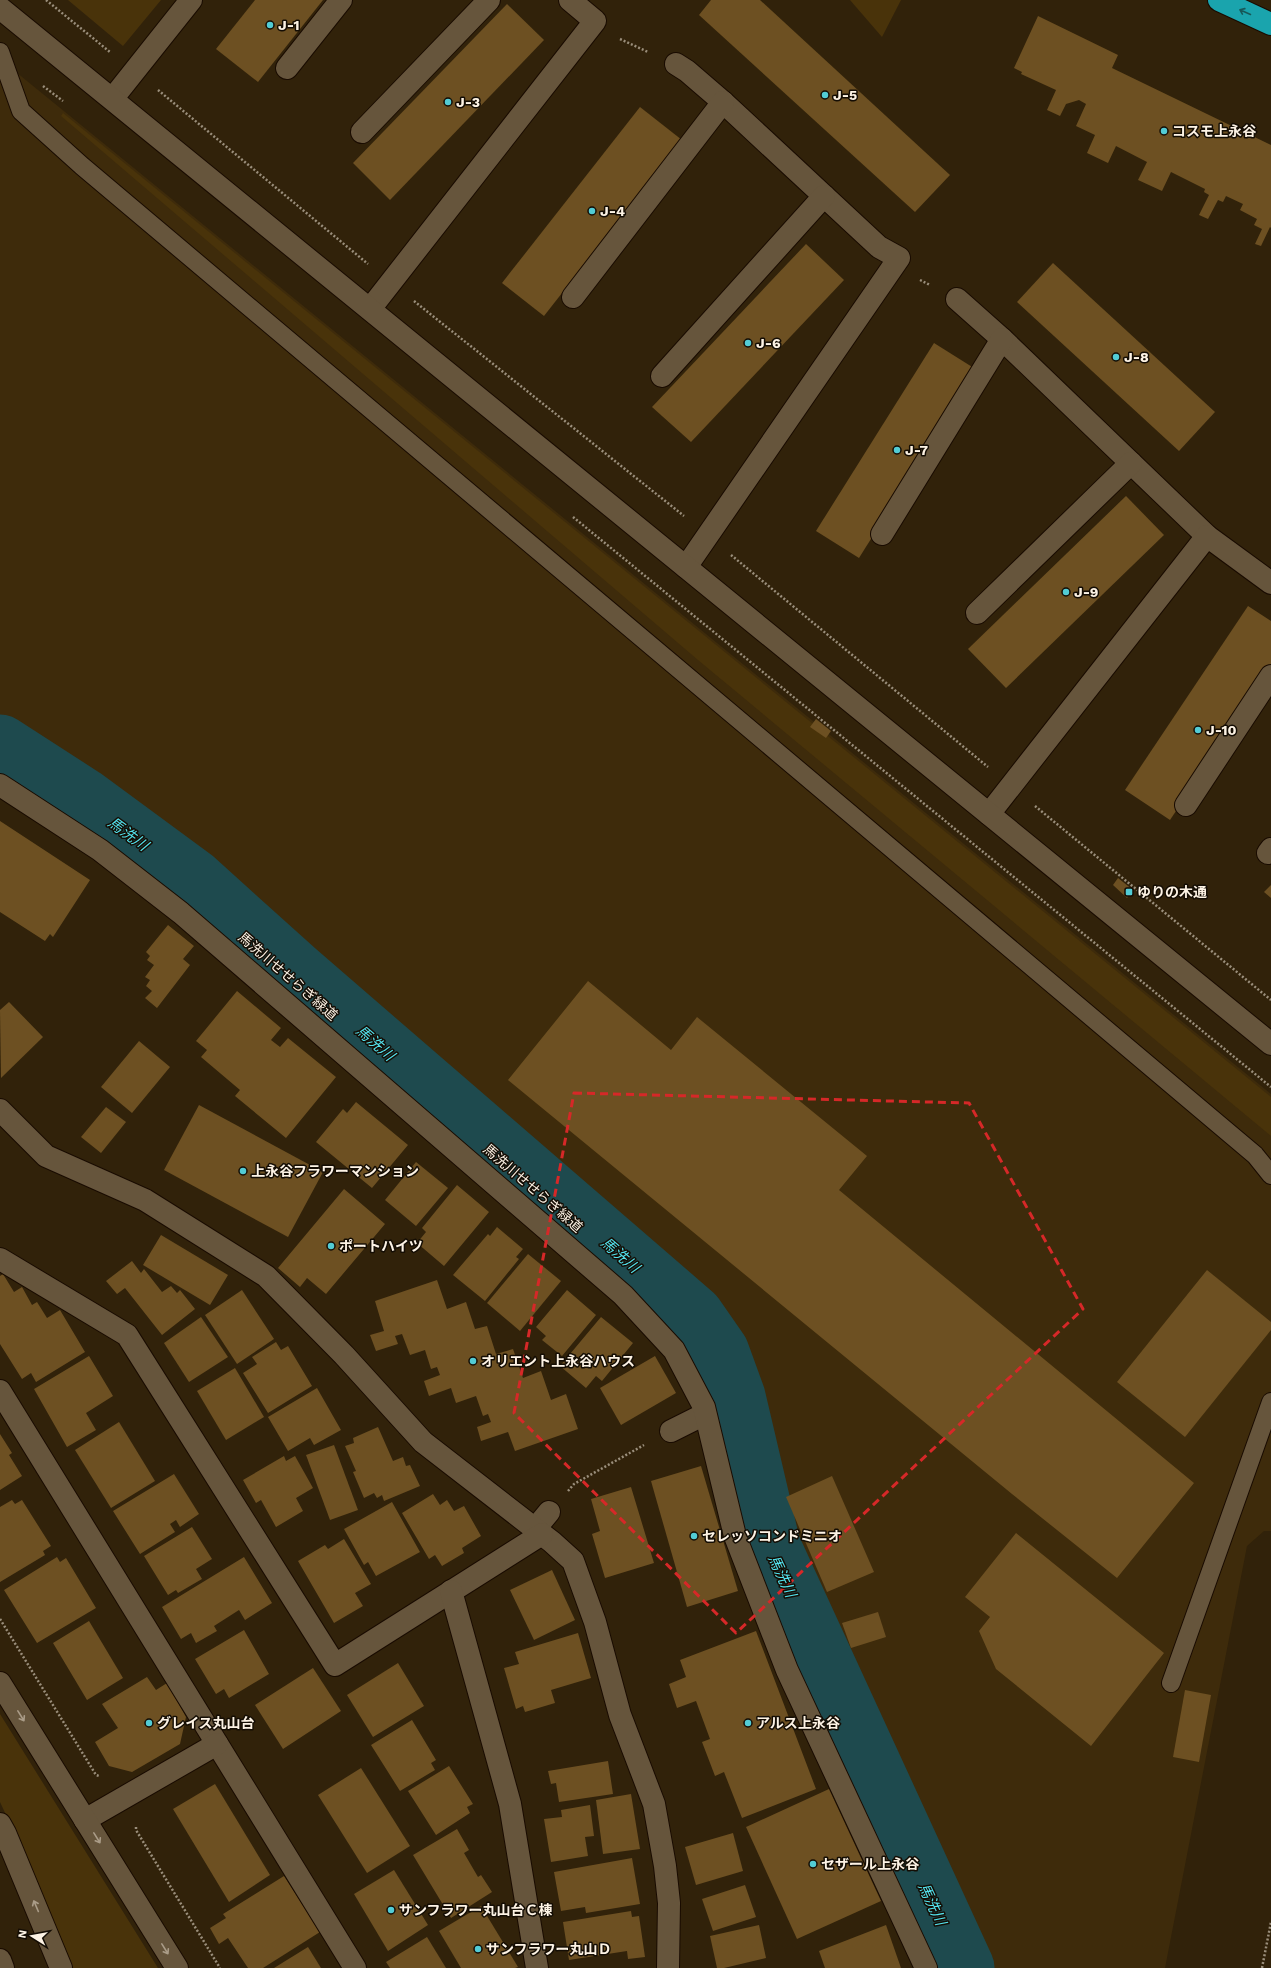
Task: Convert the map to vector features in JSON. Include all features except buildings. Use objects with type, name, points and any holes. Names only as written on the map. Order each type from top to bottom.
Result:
[{"type":"highway","points":[[1219,0],[1271,24]]},
{"type":"street","points":[[112,98],[191,0]]},
{"type":"street","points":[[287,68],[341,0]]},
{"type":"street","points":[[362,132],[489,0]]},
{"type":"street","points":[[370,309],[390,282],[598,28],[595,21],[570,0]]},
{"type":"street","points":[[0,8],[1271,1044]]},
{"type":"street","points":[[676,64],[687,71],[723,102],[879,247],[899,258],[899,270],[686,567]]},
{"type":"street","points":[[573,297],[723,102]]},
{"type":"street","points":[[662,376],[824,196]]},
{"type":"street","points":[[957,299],[1002,339],[1207,536],[1271,583]]},
{"type":"street","points":[[882,534],[1002,339]]},
{"type":"street","points":[[977,613],[1131,463]]},
{"type":"street","points":[[989,814],[1207,536]]},
{"type":"street","points":[[1186,806],[1271,676]]},
{"type":"street","points":[[0,785],[100,850],[182,913],[623,1295],[674,1350],[704,1407],[734,1536],[785,1663],[926,1968]]},
{"type":"street","points":[[0,1110],[46,1156],[145,1200],[266,1276],[344,1355],[423,1442],[538,1531],[573,1561],[595,1622],[620,1715],[654,1804],[666,1873],[669,1903],[668,1968]]},
{"type":"street","points":[[0,1259],[127,1335],[335,1666],[451,1592],[538,1531],[550,1512]]},
{"type":"street","points":[[0,1391],[355,1968]]},
{"type":"street","points":[[671,1431],[705,1414]]},
{"type":"street","points":[[451,1592],[510,1804],[537,1968]]},
{"type":"street","points":[[0,1683],[177,1968]]},
{"type":"street","points":[[85,1820],[217,1744]]},
{"type":"street","points":[[0,1824],[61,1968]]},
{"type":"street","points":[[0,1960],[3,1968]]},
{"type":"lane","points":[[0,52],[21,111],[82,166],[1255,1155],[1271,1175]]},
{"type":"lane","points":[[1171,1683],[1271,1402]]},
{"type":"path","points":[[46,0],[135,71],[390,282],[708,536],[1271,1000]]},
{"type":"path","points":[[598,28],[676,64]]},
{"type":"path","points":[[37,81],[68,106]]},
{"type":"path","points":[[569,514],[1271,1087]]},
{"type":"path","points":[[550,1512],[574,1484],[671,1431]]},
{"type":"path","points":[[0,1619],[96,1775],[115,1780],[138,1821],[136,1830],[220,1968]]},
{"type":"path","points":[[1262,1968],[1271,1922]]},
{"type":"highlighted area","points":[[574,1093],[969,1103],[1083,1309],[736,1633],[514,1413]]},
{"type":"shaded area","points":[[68,0],[161,0],[123,46]]},
{"type":"shaded area","points":[[850,0],[901,0],[882,37]]},
{"type":"shaded area","points":[[0,59],[1271,1094],[1271,1531],[1264,1531],[1247,1546],[1165,1968],[979,1968],[856,1697],[793,1546],[724,1329],[677,1277],[214,883],[106,800],[0,731]]},
{"type":"shaded area","points":[[63,113],[1271,1097],[1271,1136],[698,660],[61,116]]},
{"type":"shaded area","points":[[0,1714],[158,1968],[70,1968],[32,1870],[0,1802]]},
{"type":"waterway","name":"馬洗川","points":[[0,747],[82,800],[192,881],[294,973],[692,1317],[717,1353],[733,1397],[768,1546],[962,1968]]},
{"type":"place","name":"J-1","points":[[270,25]]},
{"type":"place","name":"J-5","points":[[825,95]]},
{"type":"place","name":"J-3","points":[[448,102]]},
{"type":"place","name":"コスモ上永谷","points":[[1164,131]]},
{"type":"place","name":"J-4","points":[[592,211]]},
{"type":"place","name":"J-6","points":[[748,343]]},
{"type":"place","name":"J-8","points":[[1116,357]]},
{"type":"place","name":"J-7","points":[[897,450]]},
{"type":"place","name":"J-9","points":[[1066,592]]},
{"type":"place","name":"J-10","points":[[1198,730]]},
{"type":"place","name":"ゆりの木通","points":[[1129,892]]},
{"type":"place","name":"上永谷フラワーマンション","points":[[243,1171]]},
{"type":"place","name":"ポートハイツ","points":[[331,1246]]},
{"type":"place","name":"オリエント上永谷ハウス","points":[[473,1361]]},
{"type":"place","name":"セレッソコンドミニオ","points":[[694,1536]]},
{"type":"place","name":"グレイス丸山台","points":[[149,1723]]},
{"type":"place","name":"アルス上永谷","points":[[748,1723]]},
{"type":"place","name":"セザール上永谷","points":[[813,1864]]},
{"type":"place","name":"サンフラワー丸山台Ｃ棟","points":[[391,1910]]},
{"type":"place","name":"サンフラワー丸山Ｄ","points":[[478,1949]]}]
